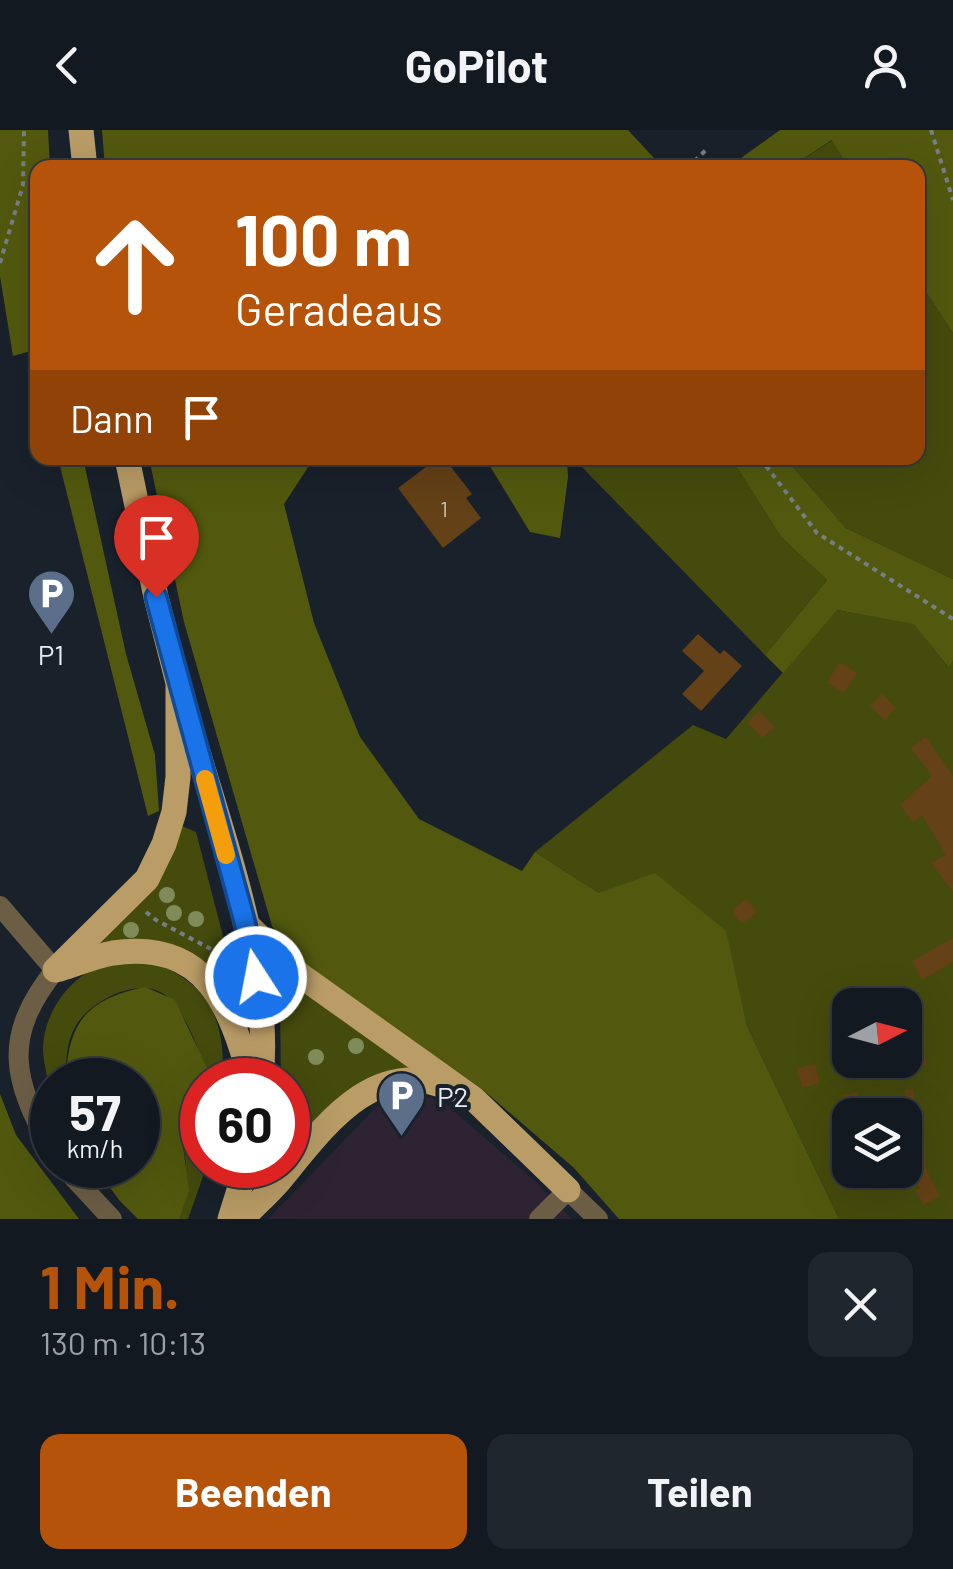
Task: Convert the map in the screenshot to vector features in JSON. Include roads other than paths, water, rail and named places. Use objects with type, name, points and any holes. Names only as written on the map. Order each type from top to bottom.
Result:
[{"type":"main road","points":[[81,130],[85,160]]},
{"type":"main road","points":[[128,465],[156,597],[245,923],[261,1014],[261,1058]]},
{"type":"main road","points":[[55,970],[130,897],[157,863],[174,812],[178,683]]},
{"type":"main road","points":[[245,923],[300,975],[474,1099],[568,1190]]},
{"type":"main road","points":[[55,970],[113,953],[178,958],[205,976],[222,998],[245,1058]]},
{"type":"main road","points":[[242,1219],[317,1133],[360,1096],[397,1081],[432,1080],[474,1099]]},
{"type":"main road","points":[[230,1219],[239,1188]]},
{"type":"street","points":[[0,906],[55,970],[25,1016],[17,1054],[23,1089],[30,1104]]},
{"type":"street","points":[[83,1188],[112,1219]]},
{"type":"street","points":[[538,1219],[568,1190],[598,1219]]},
{"type":"place","name":"P1","points":[[51,636]]},
{"type":"place","name":"P2","points":[[402,1138]]}]
